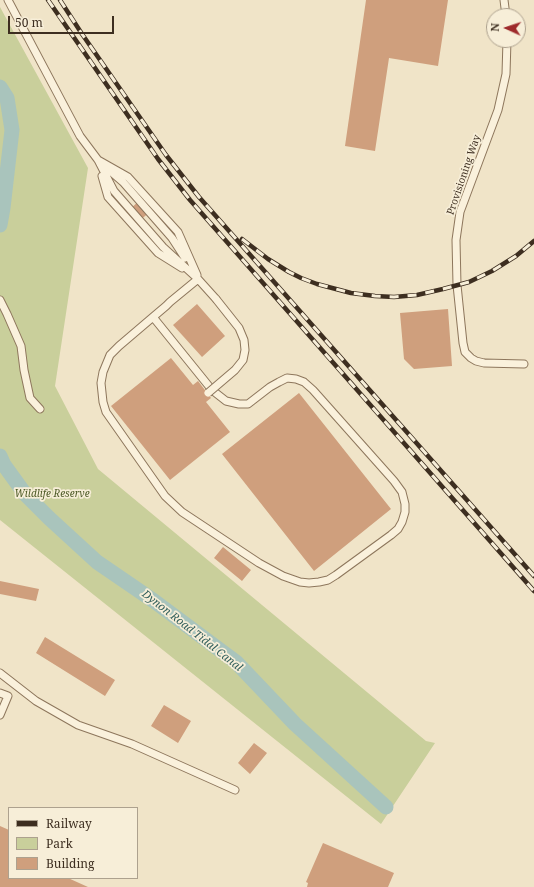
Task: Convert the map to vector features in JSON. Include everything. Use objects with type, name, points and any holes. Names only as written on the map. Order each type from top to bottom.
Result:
[{"type":"lane","points":[[8,0],[80,136],[98,160],[114,191],[163,247],[198,279],[239,328],[244,340],[245,350],[243,360],[235,370],[208,393]]},
{"type":"lane","name":"Provisioning Way","points":[[507,48],[506,74],[498,110],[460,212],[457,227],[456,251],[457,285],[465,352],[476,361],[484,363],[524,364]]},
{"type":"lane","points":[[98,160],[123,182],[172,238],[198,279]]},
{"type":"lane","points":[[98,160],[128,177],[178,232],[198,279]]},
{"type":"lane","points":[[98,160],[108,198],[158,253],[198,279]]},
{"type":"lane","points":[[153,317],[212,390],[226,401],[239,404],[248,404],[270,387],[287,378],[304,382],[313,390],[394,481],[402,492],[406,504],[405,512],[398,529],[391,535],[328,580],[309,583],[300,582],[283,576],[259,563],[182,512],[165,496],[106,412],[101,392],[101,383],[103,372],[110,355],[119,346],[153,317],[198,279]]},
{"type":"lane","points":[[0,300],[21,346],[30,398],[40,409]]},
{"type":"lane","points":[[0,673],[36,701],[78,725],[132,744],[235,790]]},
{"type":"lane","points":[[0,693],[8,696],[0,715]]},
{"type":"green space","name":"Wildlife Reserve","points":[[0,7],[88,168],[55,386],[98,469],[426,741],[435,743],[381,824],[0,520]]},
{"type":"building","points":[[366,0],[448,0],[438,66],[389,58],[375,151],[345,146]]},
{"type":"building","points":[[141,199],[151,211],[138,222],[127,212]]},
{"type":"building","points":[[197,304],[225,336],[202,357],[173,325]]},
{"type":"building","points":[[448,309],[452,366],[414,369],[404,359],[400,313]]},
{"type":"building","points":[[171,358],[193,385],[198,381],[211,398],[206,402],[230,432],[170,480],[111,406]]},
{"type":"building","points":[[299,393],[391,509],[314,571],[222,454]]},
{"type":"building","points":[[223,547],[251,570],[242,581],[214,558]]},
{"type":"building","points":[[0,581],[39,589],[36,601],[0,594]]},
{"type":"building","points":[[45,637],[115,680],[105,696],[36,653]]},
{"type":"building","points":[[164,705],[191,721],[178,743],[151,726]]},
{"type":"building","points":[[254,743],[267,753],[250,774],[238,763]]},
{"type":"building","points":[[0,826],[8,830],[8,879],[70,879],[88,887],[0,887]]},
{"type":"building","points":[[323,843],[394,873],[388,887],[307,887],[308,883],[306,882]]},
{"type":"waterway","name":"Dynon Road Tidal Canal","points":[[0,87],[7,98],[12,130],[0,225]]},
{"type":"waterway","name":"Dynon Road Tidal Canal","points":[[0,456],[4,465],[25,494],[97,562],[154,601],[236,662],[295,724],[386,807]]},
{"type":"railway","points":[[48,0],[158,159],[190,200],[534,591]]},
{"type":"railway","points":[[60,0],[166,155],[199,197],[534,576]]},
{"type":"railway","points":[[242,239],[268,259],[301,278],[351,293],[394,297],[417,295],[469,282],[492,271],[516,256],[534,241]]}]
